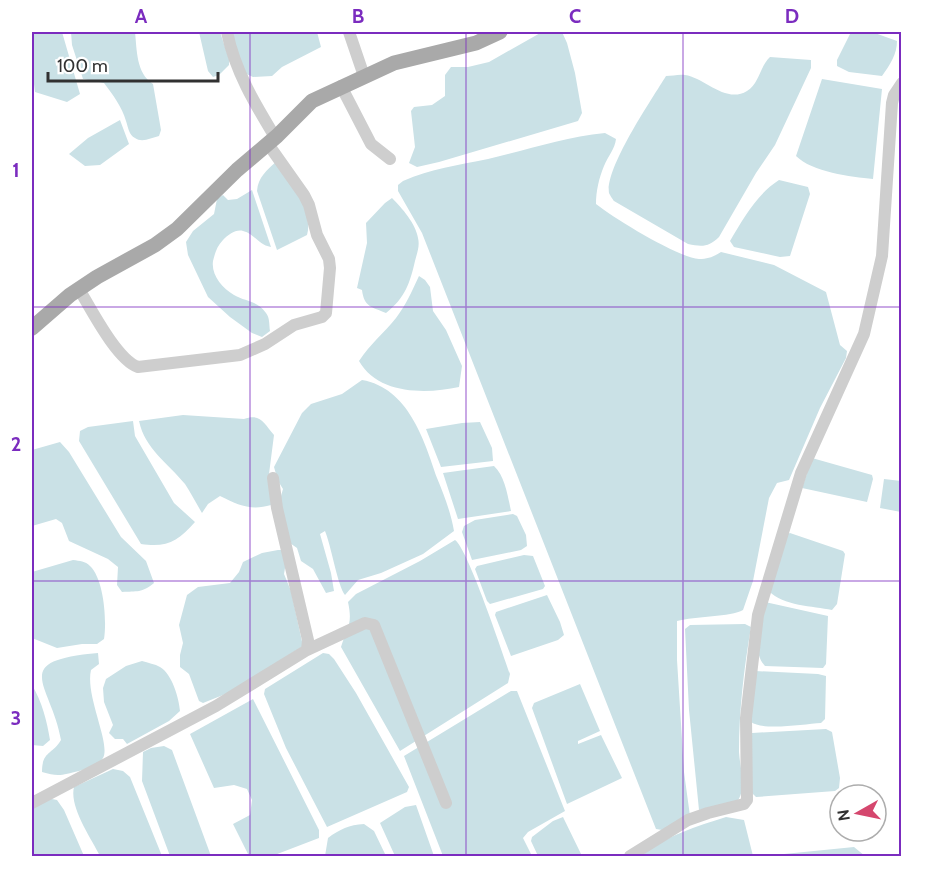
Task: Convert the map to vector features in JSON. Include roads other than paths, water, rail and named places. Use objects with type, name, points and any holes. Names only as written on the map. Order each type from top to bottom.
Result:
[{"type":"main road","points":[[32,328],[79,289],[155,245],[177,229],[312,101],[394,63],[476,43],[500,32]]},
{"type":"street","points":[[79,289],[120,354],[131,365],[138,367],[240,355],[265,344],[294,325],[322,317],[326,313],[329,259],[317,235],[309,205],[272,141],[248,92],[236,64],[227,32]]},
{"type":"street","points":[[349,32],[364,76]]},
{"type":"street","points":[[630,856],[688,820],[744,804],[747,800],[746,718],[758,615],[801,473],[864,334],[882,256],[892,103],[902,83]]},
{"type":"street","points":[[341,86],[371,144],[390,159]]},
{"type":"street","points":[[273,478],[277,508],[308,640],[308,650]]},
{"type":"street","points":[[32,803],[216,706],[308,650],[365,622],[374,625],[446,803]]},
{"type":"water","points":[[32,32],[62,32],[80,94],[67,102],[35,92]]},
{"type":"water","points":[[71,32],[135,32],[140,67],[143,74],[153,84],[161,130],[159,136],[144,140],[133,137],[120,106],[104,83],[83,79],[72,45]]},
{"type":"water","points":[[199,32],[220,32],[229,65],[219,75],[213,77],[208,71]]},
{"type":"water","points":[[228,32],[317,32],[321,47],[282,67],[272,76],[253,77],[242,72]]},
{"type":"water","points":[[542,32],[562,32],[567,43],[582,113],[578,121],[439,162],[417,167],[409,163],[415,147],[411,111],[414,107],[432,105],[445,96],[445,75],[451,67],[468,67],[489,62]]},
{"type":"water","points":[[851,32],[872,32],[897,41],[896,50],[882,76],[849,72],[837,66],[837,60]]},
{"type":"water","points":[[770,57],[811,60],[811,68],[775,145],[719,237],[705,245],[688,244],[614,201],[609,193],[614,167],[666,76],[685,75],[723,92],[739,94],[751,88]]},
{"type":"water","points":[[822,79],[882,89],[873,179],[822,170],[803,162],[796,156]]},
{"type":"water","points":[[120,120],[129,144],[100,165],[85,166],[69,154],[88,138]]},
{"type":"water","points":[[605,133],[616,139],[601,175],[596,204],[646,236],[689,257],[705,259],[721,252],[774,265],[826,292],[840,345],[847,351],[846,358],[820,408],[789,480],[777,483],[769,498],[753,581],[743,610],[730,614],[677,621],[677,660],[684,772],[690,816],[662,830],[656,829],[422,233],[398,191],[398,185],[403,181],[434,170]]},
{"type":"water","points":[[277,161],[304,206],[308,226],[307,235],[277,250],[257,191],[261,178]]},
{"type":"water","points":[[779,180],[808,187],[810,194],[790,256],[780,257],[734,247],[730,241],[745,216],[764,192]]},
{"type":"water","points":[[252,190],[271,247],[247,232],[235,232],[227,236],[219,245],[213,266],[218,281],[225,289],[255,303],[266,313],[270,331],[262,337],[252,333],[230,317],[208,297],[188,255],[186,242],[193,231],[214,214],[217,199],[223,195],[228,200],[237,199]]},
{"type":"water","points":[[392,198],[412,222],[419,244],[406,290],[398,302],[386,313],[370,306],[362,290],[357,288],[367,243],[366,223]]},
{"type":"water","points":[[419,276],[430,287],[433,311],[446,330],[462,366],[459,387],[418,391],[391,386],[367,372],[359,361],[400,313]]},
{"type":"water","points":[[362,380],[378,385],[391,393],[412,417],[420,432],[447,504],[454,531],[423,554],[381,573],[358,580],[345,595],[325,531],[320,534],[334,591],[326,593],[313,569],[301,561],[297,548],[287,541],[279,503],[283,489],[274,467],[302,413],[311,404],[342,394]]},
{"type":"water","points":[[183,415],[244,419],[254,417],[265,424],[274,435],[269,474],[271,505],[245,506],[220,496],[208,504],[202,513],[185,484],[146,440],[139,421]]},
{"type":"water","points":[[133,421],[135,436],[174,503],[195,522],[183,534],[165,544],[141,544],[79,441],[80,431],[88,427]]},
{"type":"water","points":[[480,422],[492,448],[493,461],[441,467],[426,429]]},
{"type":"water","points":[[60,442],[69,452],[121,537],[146,561],[154,583],[139,591],[122,592],[117,585],[118,567],[108,559],[69,541],[62,523],[56,519],[32,526],[32,450]]},
{"type":"water","points":[[812,458],[872,475],[867,502],[802,488]]},
{"type":"water","points":[[494,466],[503,481],[511,511],[458,519],[443,473]]},
{"type":"water","points":[[884,479],[901,481],[901,512],[880,508]]},
{"type":"water","points":[[513,514],[517,516],[526,535],[527,546],[521,550],[472,560],[462,532],[464,526],[475,520]]},
{"type":"water","points":[[790,533],[843,551],[845,554],[837,604],[832,610],[790,603],[769,591],[785,535]]},
{"type":"water","points":[[455,540],[461,547],[484,602],[510,674],[508,683],[400,751],[341,647],[350,621],[348,602],[356,594]]},
{"type":"water","points":[[284,550],[287,556],[284,574],[291,591],[303,646],[228,693],[203,703],[199,701],[189,674],[180,667],[183,643],[179,625],[187,595],[198,587],[230,583],[239,572],[243,562],[262,553]]},
{"type":"water","points":[[524,555],[533,556],[545,586],[543,589],[490,604],[475,569],[477,566]]},
{"type":"water","points":[[73,560],[88,564],[99,580],[105,611],[104,639],[97,644],[57,648],[32,638],[32,572]]},
{"type":"water","points":[[547,595],[564,635],[558,640],[511,656],[495,615],[496,612]]},
{"type":"water","points":[[765,602],[828,616],[826,664],[823,668],[765,666],[758,652],[758,644]]},
{"type":"water","points":[[745,624],[751,627],[740,721],[739,752],[742,791],[737,802],[699,810],[689,710],[685,629],[690,625]]},
{"type":"water","points":[[98,653],[99,664],[91,670],[90,681],[104,742],[103,758],[92,767],[69,774],[57,775],[42,772],[44,760],[61,740],[42,678],[44,669],[53,662]]},
{"type":"water","points":[[323,653],[329,654],[334,659],[356,693],[409,787],[407,792],[327,827],[286,748],[264,694],[265,689]]},
{"type":"water","points":[[142,661],[160,667],[168,675],[176,693],[180,711],[169,721],[127,744],[123,739],[115,739],[109,733],[113,725],[104,702],[103,688],[106,679],[126,666]]},
{"type":"water","points":[[755,671],[826,676],[825,719],[821,723],[784,726],[765,726],[751,722]]},
{"type":"water","points":[[580,684],[600,731],[578,741],[578,744],[601,735],[622,778],[567,804],[532,708],[534,703]]},
{"type":"water","points":[[32,685],[46,719],[49,733],[50,740],[43,746],[32,745]]},
{"type":"water","points":[[511,691],[517,691],[565,811],[528,832],[523,838],[532,856],[443,856],[404,756]]},
{"type":"water","points":[[253,699],[319,830],[319,838],[272,856],[249,856],[233,824],[250,815],[252,800],[247,789],[234,785],[214,788],[190,734]]},
{"type":"water","points":[[826,729],[832,732],[840,783],[828,783],[828,792],[756,797],[750,791],[749,738],[752,733]]},
{"type":"water","points":[[164,746],[172,750],[211,856],[170,856],[142,781],[143,752]]},
{"type":"water","points":[[113,769],[123,771],[130,777],[162,856],[100,856],[86,832],[75,804],[74,787]]},
{"type":"water","points":[[47,798],[57,800],[64,810],[84,856],[32,856],[32,804]]},
{"type":"water","points":[[416,805],[434,856],[395,856],[380,823],[405,807]]},
{"type":"water","points":[[563,817],[582,856],[538,856],[531,841],[532,837],[553,821]]},
{"type":"water","points":[[726,817],[744,820],[753,856],[642,856],[671,837]]},
{"type":"water","points":[[364,824],[374,831],[386,856],[325,856],[328,838],[345,828]]},
{"type":"water","points":[[854,847],[865,856],[764,856]]}]
